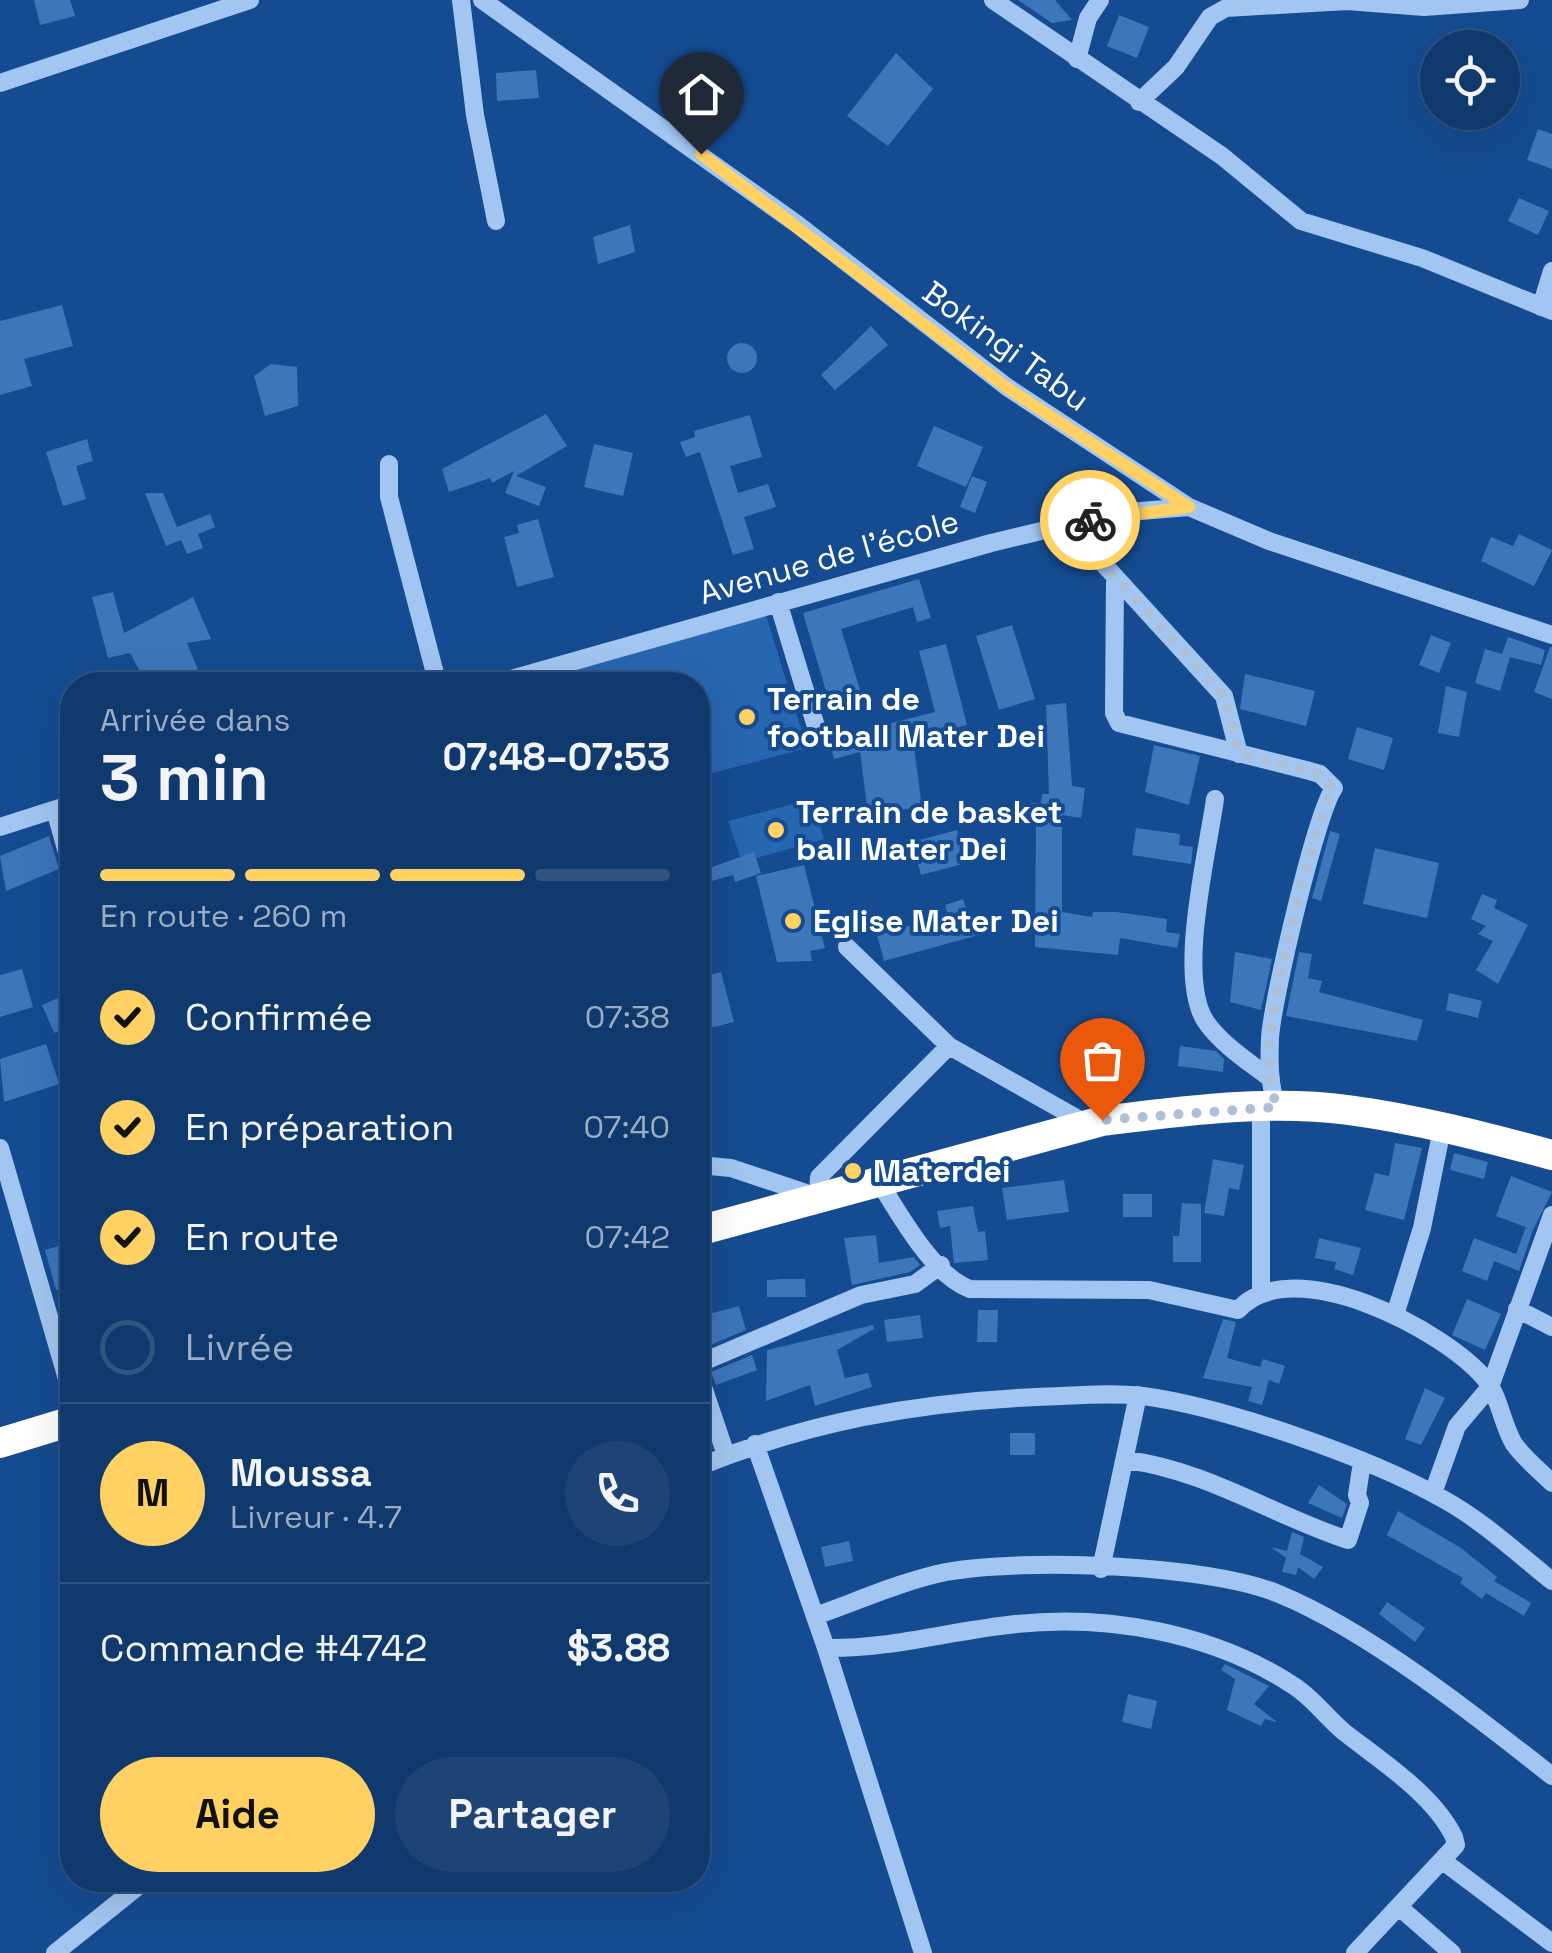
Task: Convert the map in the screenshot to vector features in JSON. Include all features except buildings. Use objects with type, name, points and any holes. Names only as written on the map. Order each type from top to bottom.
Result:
[{"type":"highway","points":[[710,1228],[1087,1124],[1269,1098],[1442,1129],[1552,1155]]},
{"type":"highway","points":[[0,1443],[60,1425]]},
{"type":"street","points":[[0,82],[250,0]]},
{"type":"street","points":[[461,0],[475,114],[496,221]]},
{"type":"street","name":"Bokingi Tabu","points":[[482,0],[797,224],[1006,387],[1189,507],[1269,540],[1552,634]]},
{"type":"street","points":[[993,0],[1222,156],[1301,221],[1422,258],[1546,310],[1552,271]]},
{"type":"street","points":[[1077,59],[1088,18],[1100,0]]},
{"type":"street","points":[[1139,102],[1176,67],[1209,8],[1320,2],[1520,0]]},
{"type":"street","points":[[389,464],[388,497],[435,672]]},
{"type":"street","name":"Avenue de l'école","points":[[535,672],[1067,524],[1117,514],[1189,507]]},
{"type":"street","points":[[1067,524],[1224,696],[1240,754]]},
{"type":"street","points":[[1116,579],[1114,718],[1320,774],[1334,788],[1306,874],[1270,1034],[1269,1098],[1257,1236],[1261,1294]]},
{"type":"street","points":[[778,602],[818,733]]},
{"type":"street","points":[[1215,799],[1199,912],[1194,986],[1206,1022],[1269,1098]]},
{"type":"street","points":[[0,827],[60,808]]},
{"type":"street","points":[[847,946],[950,1046],[1087,1124]]},
{"type":"street","points":[[710,1165],[732,1168],[818,1197],[819,1177],[950,1046]]},
{"type":"street","points":[[1395,1314],[1422,1228],[1442,1129]]},
{"type":"street","points":[[0,1148],[60,1355]]},
{"type":"street","points":[[878,1180],[916,1239],[970,1290],[1149,1290],[1238,1310],[1261,1294],[1318,1292],[1395,1314],[1441,1339],[1490,1387],[1515,1444],[1552,1483]]},
{"type":"street","points":[[1433,1493],[1457,1426],[1490,1387],[1552,1215]]},
{"type":"street","points":[[710,1359],[862,1295],[915,1284],[941,1265]]},
{"type":"street","points":[[1517,1309],[1552,1327]]},
{"type":"street","points":[[710,1462],[820,1424],[969,1399],[1138,1396],[1248,1423],[1362,1462],[1433,1493],[1486,1528],[1552,1581]]},
{"type":"street","points":[[1100,1569],[1138,1396]]},
{"type":"street","points":[[710,1408],[726,1455]]},
{"type":"street","points":[[755,1444],[826,1648],[923,1953]]},
{"type":"street","points":[[1126,1460],[1194,1475],[1296,1523],[1348,1540],[1360,1503],[1356,1495],[1362,1462]]},
{"type":"street","points":[[815,1616],[944,1573],[1046,1567],[1216,1578],[1280,1594],[1396,1662],[1552,1776]]},
{"type":"street","points":[[826,1648],[862,1648],[999,1626],[1063,1622],[1172,1634],[1220,1648],[1298,1688],[1401,1777],[1454,1837],[1456,1845],[1359,1952]]},
{"type":"street","points":[[1443,1861],[1552,1943]]},
{"type":"street","points":[[55,1953],[131,1892]]},
{"type":"street","points":[[1399,1908],[1452,1953]]},
{"type":"shaded area","name":"Terrain de football Mater Dei","points":[[765,612],[807,748],[710,774],[710,672],[555,672]]},
{"type":"shaded area","name":"Terrain de basket ball Mater Dei","points":[[813,799],[824,839],[742,862],[728,821]]},
{"type":"way so far","points":[[1090,520],[1067,524],[1224,696],[1240,754],[1320,774],[1334,788],[1306,874],[1270,1034],[1271,1091],[1277,1107],[1102,1120]]},
{"type":"place","name":"Terrain de football Mater Dei","points":[[747,717]]},
{"type":"place","name":"Terrain de basket ball Mater Dei","points":[[776,830]]},
{"type":"place","name":"Eglise Mater Dei","points":[[793,921]]},
{"type":"place","name":"Materdei","points":[[853,1171]]},
{"type":"route","points":[[701,154],[1006,387],[1189,507],[1090,520]]}]
